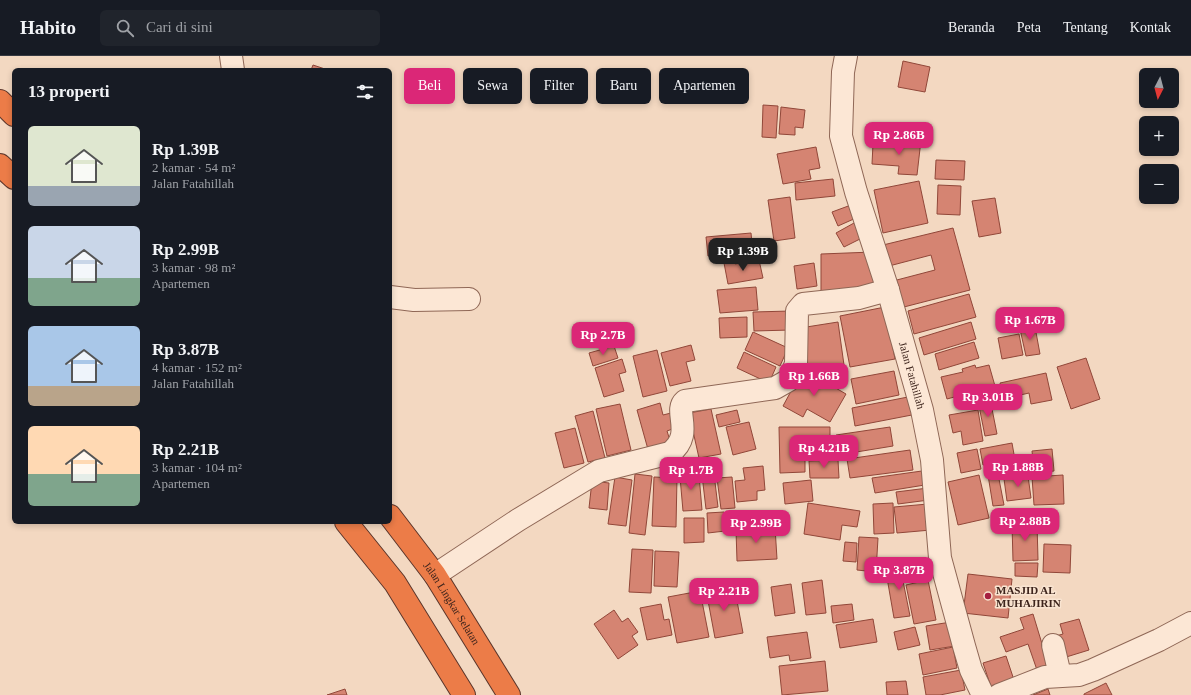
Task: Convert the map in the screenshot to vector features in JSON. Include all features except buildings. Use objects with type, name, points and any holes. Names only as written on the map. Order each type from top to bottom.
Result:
[{"type":"highway","points":[[0,101],[12,114]]},
{"type":"highway","points":[[0,165],[12,176]]},
{"type":"highway","name":"Jalan Lingkar Selatan","points":[[392,519],[435,575],[509,695]]},
{"type":"highway","points":[[348,524],[395,583],[464,695]]},
{"type":"street","points":[[231,56],[233,68]]},
{"type":"street","name":"Jalan Fatahillah","points":[[846,56],[843,72],[842,136],[856,192],[888,290],[927,433],[932,460],[940,558],[971,670],[983,695]]},
{"type":"street","points":[[435,575],[518,520],[599,471],[670,453],[677,448],[681,441],[684,430],[681,408],[685,401],[775,388],[789,380],[796,364],[797,311],[803,304],[849,299],[888,290]]},
{"type":"street","points":[[392,297],[414,300],[469,299]]},
{"type":"street","points":[[999,695],[1045,677],[1079,675],[1093,670],[1159,640],[1191,623]]},
{"type":"street","points":[[1053,645],[1060,675]]},
{"type":"place","name":"MASJID AL MUHAJIRIN","points":[[988,596]]}]
